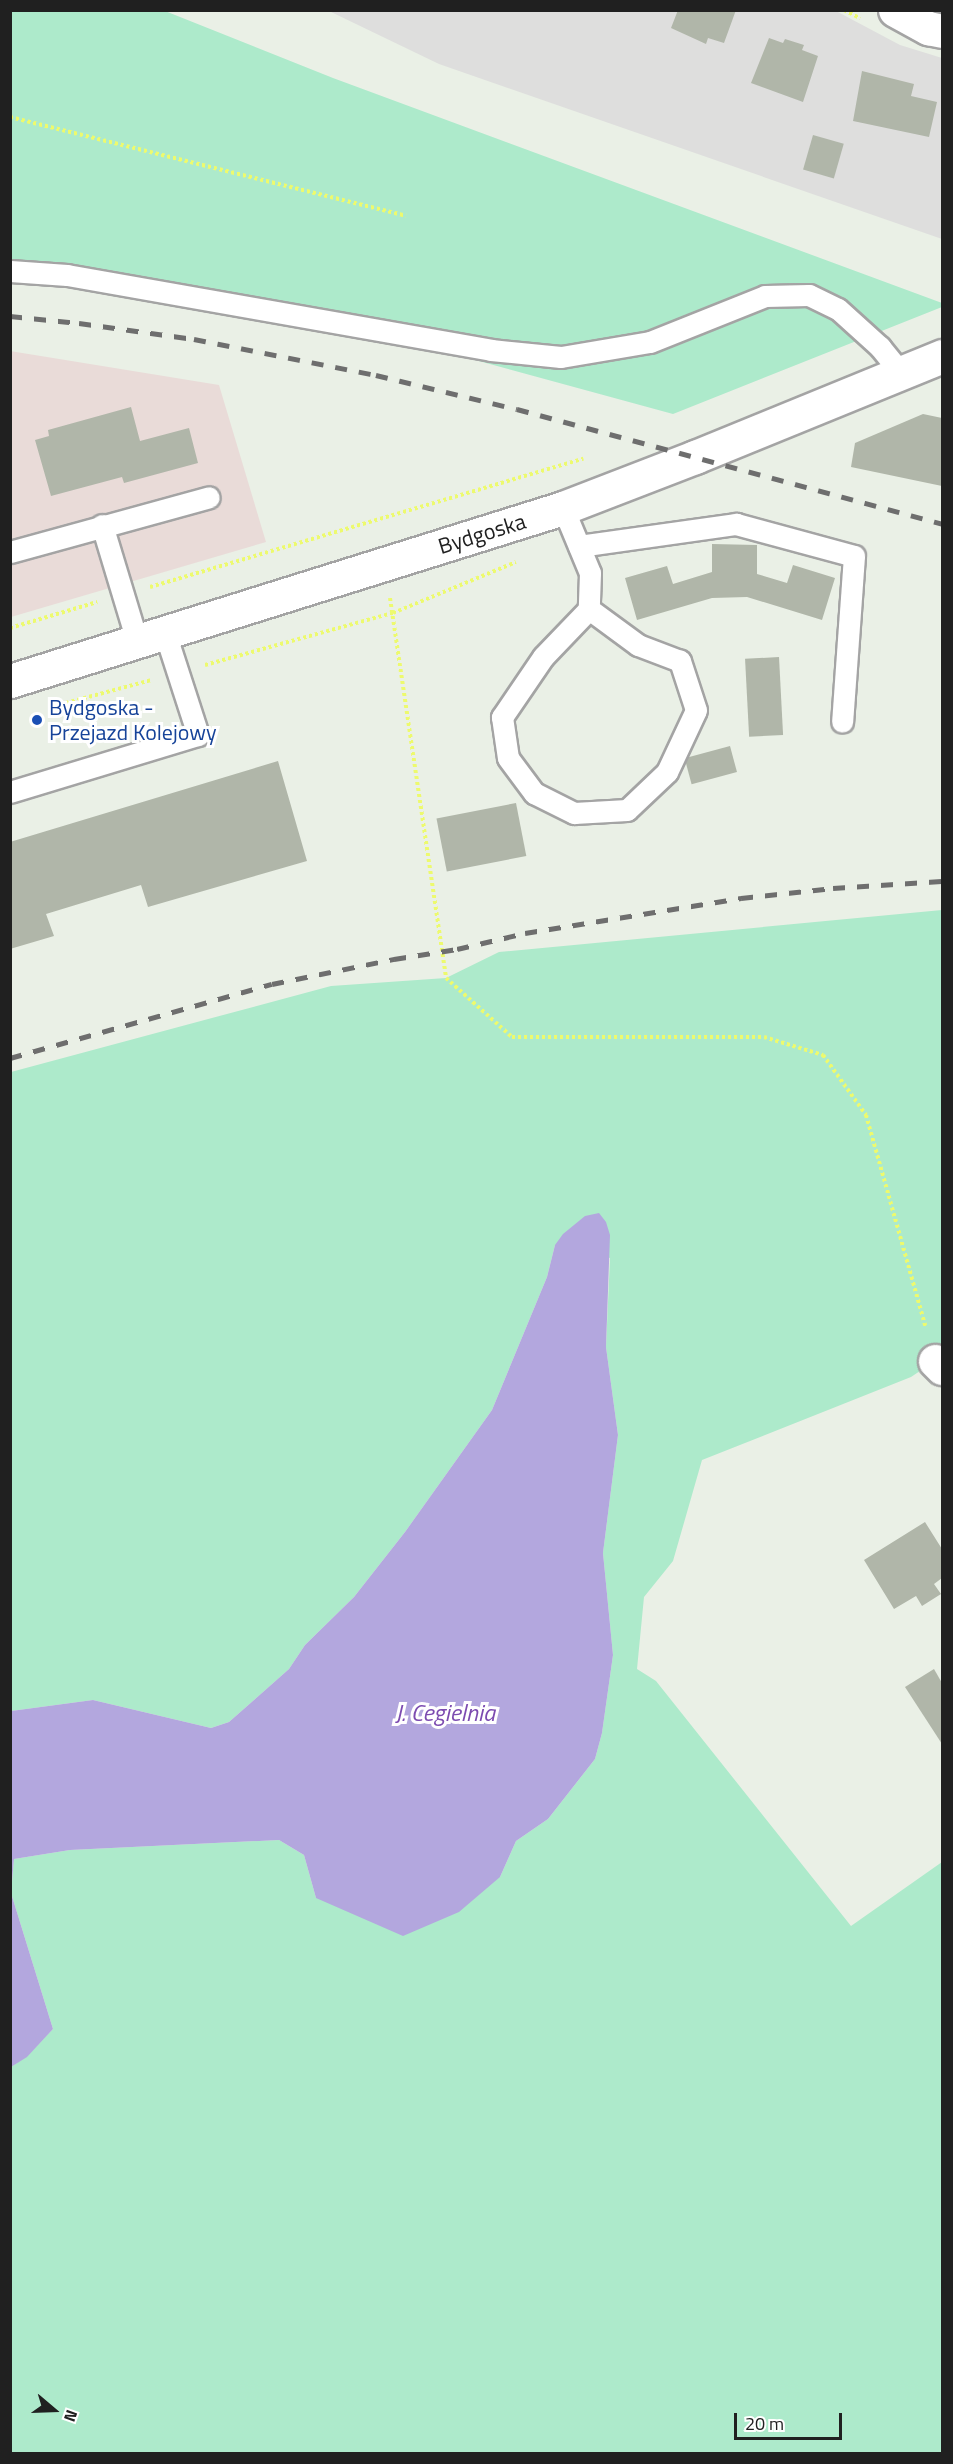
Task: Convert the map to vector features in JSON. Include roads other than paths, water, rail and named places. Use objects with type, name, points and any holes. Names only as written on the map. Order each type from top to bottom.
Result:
[{"type":"street","points":[[895,10],[928,28],[942,32]]},
{"type":"street","name":"Bydgoska","points":[[10,681],[563,508],[695,458],[942,356]]},
{"type":"lane","points":[[10,270],[68,275],[490,350],[561,357],[650,342],[765,296],[809,295],[838,309],[880,347],[901,373]]},
{"type":"lane","points":[[10,552],[210,497]]},
{"type":"lane","points":[[563,508],[591,573],[590,609],[543,657],[502,717],[508,758],[534,794],[574,813],[627,810],[667,772],[696,710],[680,661],[638,645],[590,609]]},
{"type":"lane","points":[[579,546],[736,524],[854,556],[842,722]]},
{"type":"lane","points":[[10,792],[198,735],[151,637],[123,594],[102,525]]},
{"type":"water","name":"J. Cegielnia","points":[[599,1213],[606,1222],[610,1235],[606,1347],[618,1435],[603,1553],[613,1655],[602,1733],[595,1759],[548,1819],[516,1841],[500,1877],[459,1912],[403,1936],[316,1898],[304,1855],[279,1840],[70,1850],[14,1859],[11,1893],[11,1711],[93,1700],[211,1728],[229,1722],[289,1669],[305,1645],[354,1597],[405,1532],[492,1410],[547,1277],[555,1245],[563,1234],[585,1216]]},
{"type":"water","points":[[11,1893],[53,2029],[27,2057],[11,2067]]},
{"type":"railway","points":[[10,316],[194,339],[376,375],[517,409],[942,524]]},
{"type":"railway","points":[[10,1058],[272,984],[394,959],[457,949],[525,933],[741,898],[833,888],[942,881]]},
{"type":"place","name":"Bydgoska - Przejazd Kolejowy","points":[[37,720]]}]
